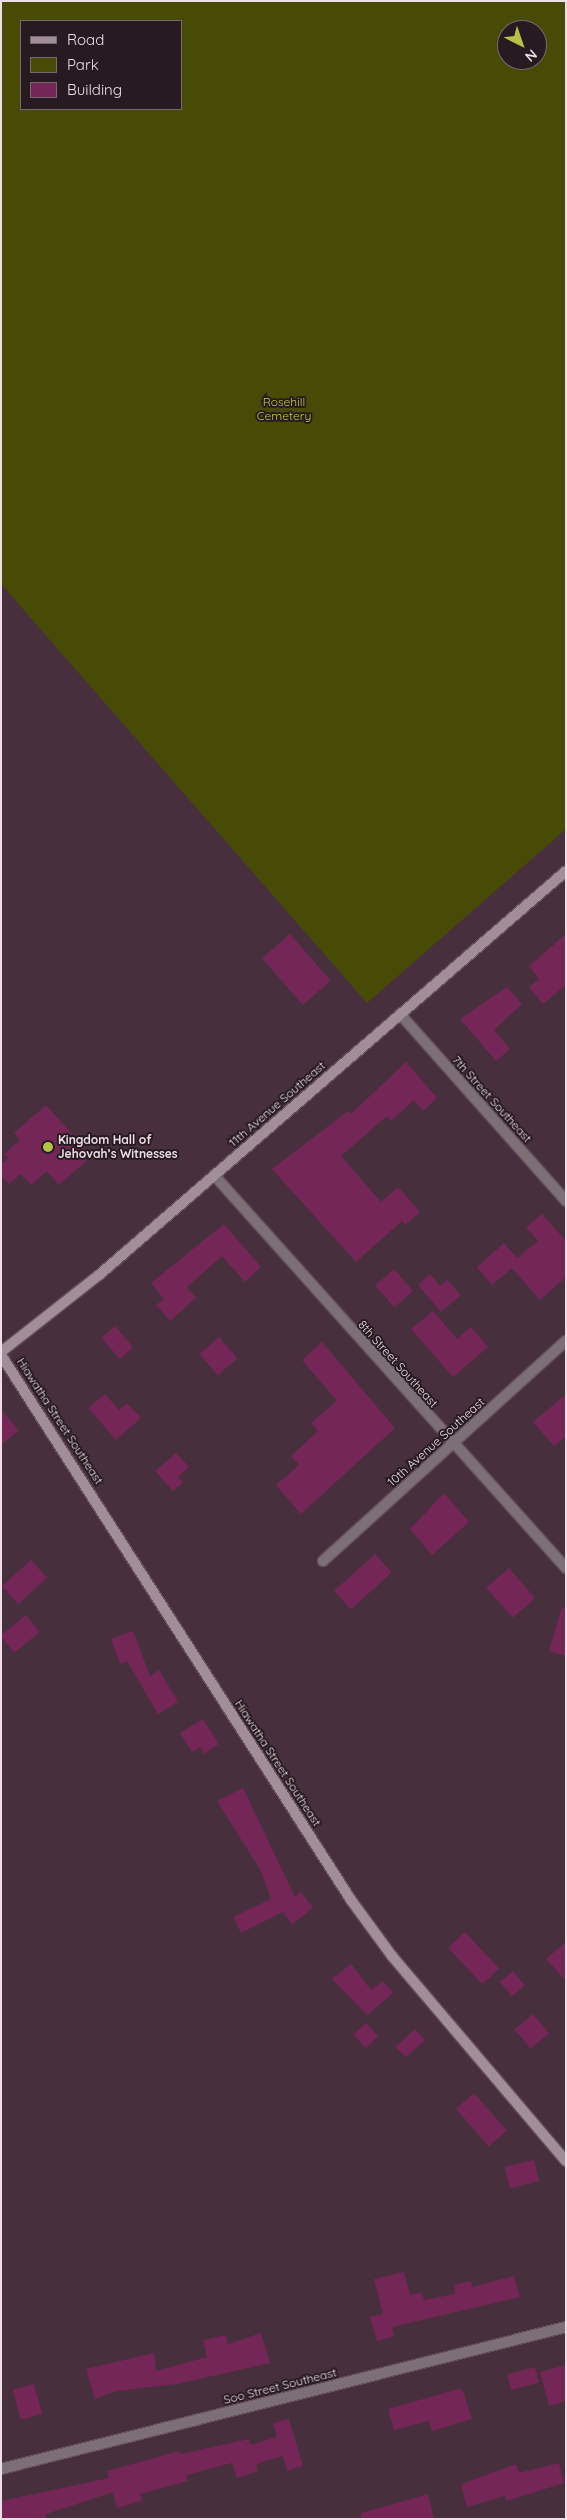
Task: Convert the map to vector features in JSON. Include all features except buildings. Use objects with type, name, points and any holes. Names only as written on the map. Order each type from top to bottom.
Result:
[{"type":"street","name":"11th Avenue Southeast","points":[[1,1354],[214,1175],[566,871]]},
{"type":"street","name":"7th Street Southeast","points":[[400,1014],[566,1201]]},
{"type":"street","name":"8th Street Southeast","points":[[214,1175],[452,1444],[566,1568]]},
{"type":"street","name":"10th Avenue Southeast","points":[[323,1562],[566,1341]]},
{"type":"street","name":"Hiawatha Street Southeast","points":[[1,1354],[352,1900],[392,1956],[564,2156]]},
{"type":"street","name":"Soo Street Southeast","points":[[1,2469],[566,2327]]},
{"type":"green space","name":"Rosehill Cemetery","points":[[1,1],[566,1],[566,829],[367,1003],[1,584]]},
{"type":"place","name":"Kingdom Hall of Jehovah’s Witnesses","points":[[48,1147]]}]
